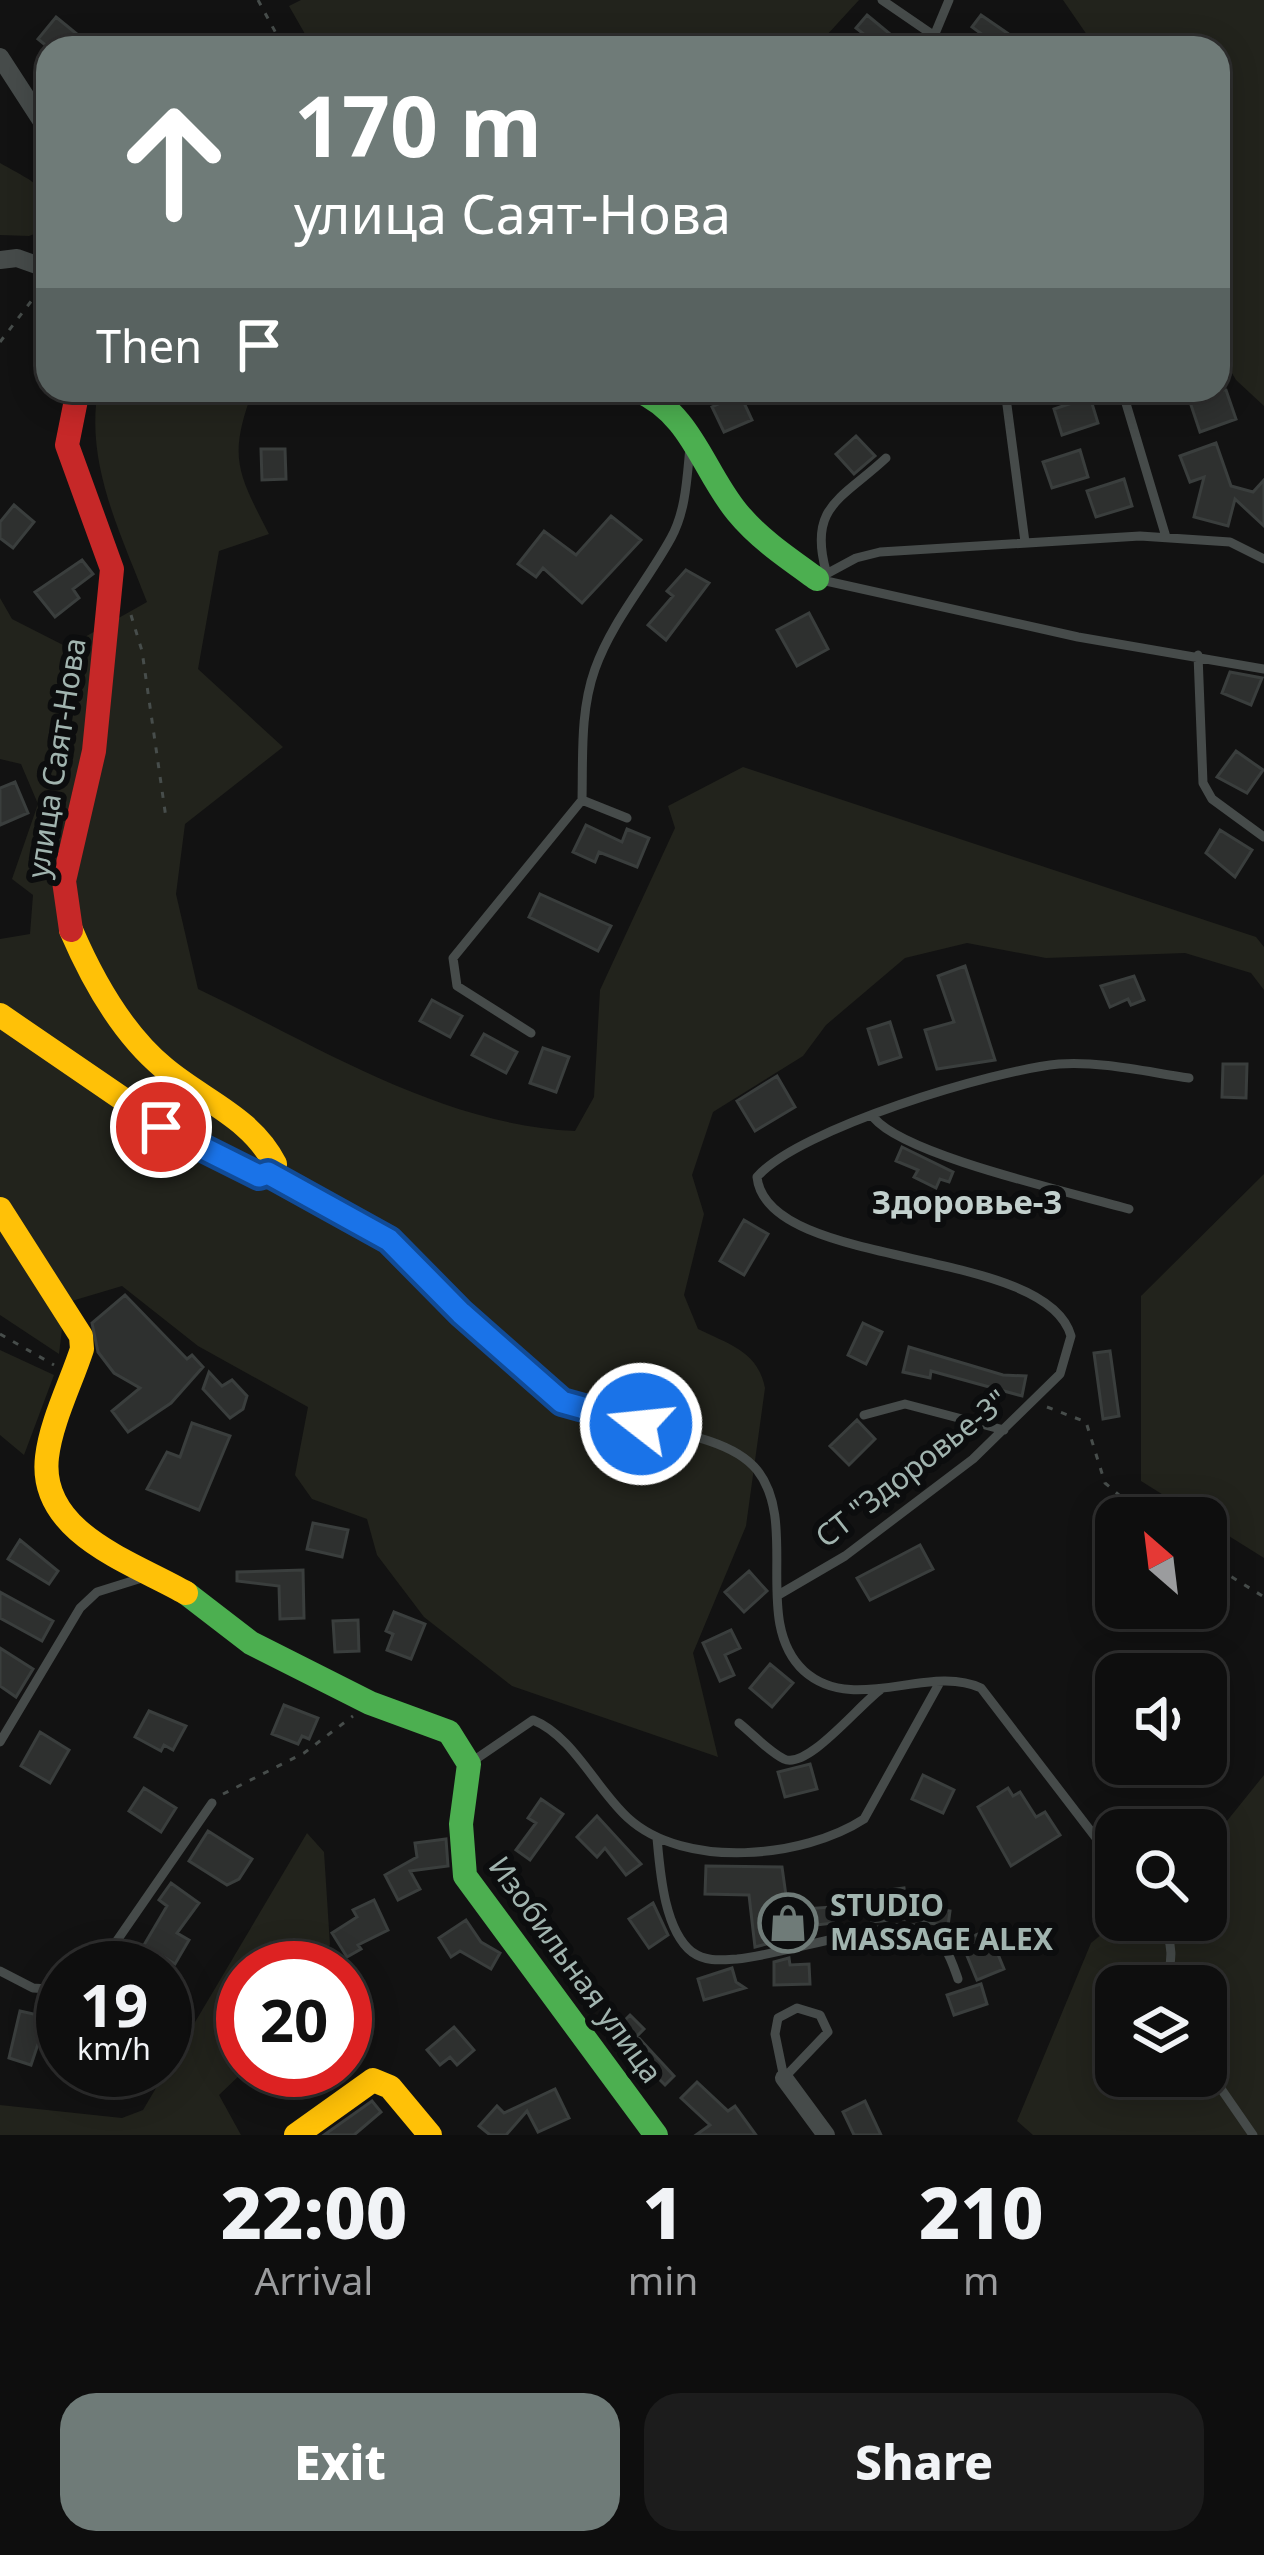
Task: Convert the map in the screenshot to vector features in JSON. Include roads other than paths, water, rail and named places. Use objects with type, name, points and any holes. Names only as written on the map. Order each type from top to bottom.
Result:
[{"type":"street","points":[[0,57],[36,107]]},
{"type":"street","points":[[0,260],[17,258],[36,264]]},
{"type":"street","name":"улица Саят-Нова","points":[[76,402],[67,445],[112,569],[94,751],[64,881],[71,934],[129,1034],[165,1069],[260,1135],[273,1152],[275,1164],[268,1173]]},
{"type":"street","points":[[661,402],[690,436],[737,512],[822,575]]},
{"type":"street","points":[[0,1015],[40,1036],[161,1127],[226,1164],[259,1176],[268,1173]]},
{"type":"street","points":[[0,1209],[81,1336],[82,1349],[47,1456],[55,1507],[88,1540],[195,1598],[251,1643],[370,1703],[440,1726],[458,1741],[469,1764]]},
{"type":"street","name":"Изобильная улица","points":[[469,1764],[461,1824],[466,1876],[656,2135]]},
{"type":"street","points":[[784,2078],[826,2135]]},
{"type":"street","points":[[296,2135],[373,2080],[390,2087],[430,2135]]},
{"type":"lane","points":[[882,0],[934,36],[949,0]]},
{"type":"lane","points":[[1006,402],[1024,542]]},
{"type":"lane","points":[[1126,402],[1166,537]]},
{"type":"lane","points":[[531,1033],[458,986],[450,969],[453,958],[582,800],[584,716],[595,668],[629,601],[673,535],[686,490],[690,436]]},
{"type":"lane","points":[[822,575],[817,530],[826,513],[886,458]]},
{"type":"lane","points":[[822,575],[880,552],[1024,542],[1166,537],[1230,542],[1264,559]]},
{"type":"lane","points":[[822,575],[1078,637],[1264,669]]},
{"type":"lane","points":[[1198,655],[1203,783],[1212,799],[1264,837]]},
{"type":"lane","points":[[582,800],[627,818]]},
{"type":"lane","name":"СТ \"Здоровье-3\"","points":[[779,1594],[845,1556],[1035,1403],[1069,1358],[1071,1336],[1058,1307],[949,1267],[853,1244],[776,1215],[765,1204],[757,1177],[765,1167],[834,1130],[982,1078],[1061,1064],[1189,1078]]},
{"type":"lane","points":[[874,1118],[885,1131],[953,1157],[1129,1209]]},
{"type":"lane","points":[[268,1173],[389,1240],[461,1313],[562,1402],[745,1458],[765,1484],[790,1648],[804,1671],[820,1681],[880,1690],[970,1683],[992,1696],[1095,1836]]},
{"type":"lane","points":[[864,1415],[905,1404],[1004,1430]]},
{"type":"lane","points":[[0,1742],[88,1598],[150,1576]]},
{"type":"lane","points":[[469,1764],[520,1723],[545,1725],[630,1820],[657,1838],[700,1849],[759,1851],[853,1826],[878,1801],[940,1682]]},
{"type":"lane","points":[[739,1723],[782,1758],[797,1762],[812,1756],[850,1712],[880,1690]]},
{"type":"lane","points":[[0,1707],[13,1718]]},
{"type":"lane","points":[[117,1941],[212,1802]]},
{"type":"lane","points":[[657,1838],[674,1921],[689,1950],[701,1957],[781,1955],[887,1930],[920,1928],[947,1948],[958,1978]]},
{"type":"lane","points":[[0,1971],[36,1988]]},
{"type":"lane","points":[[797,2008],[820,2015],[828,2032],[784,2078],[778,2064],[778,2018],[797,2008]]},
{"type":"lane","points":[[1226,2097],[1252,2135]]},
{"type":"place","name":"STUDIO MASSAGE ALEX","points":[[788,1923]]},
{"type":"district","name":"Здоровье-3","points":[[967,1202]]}]
